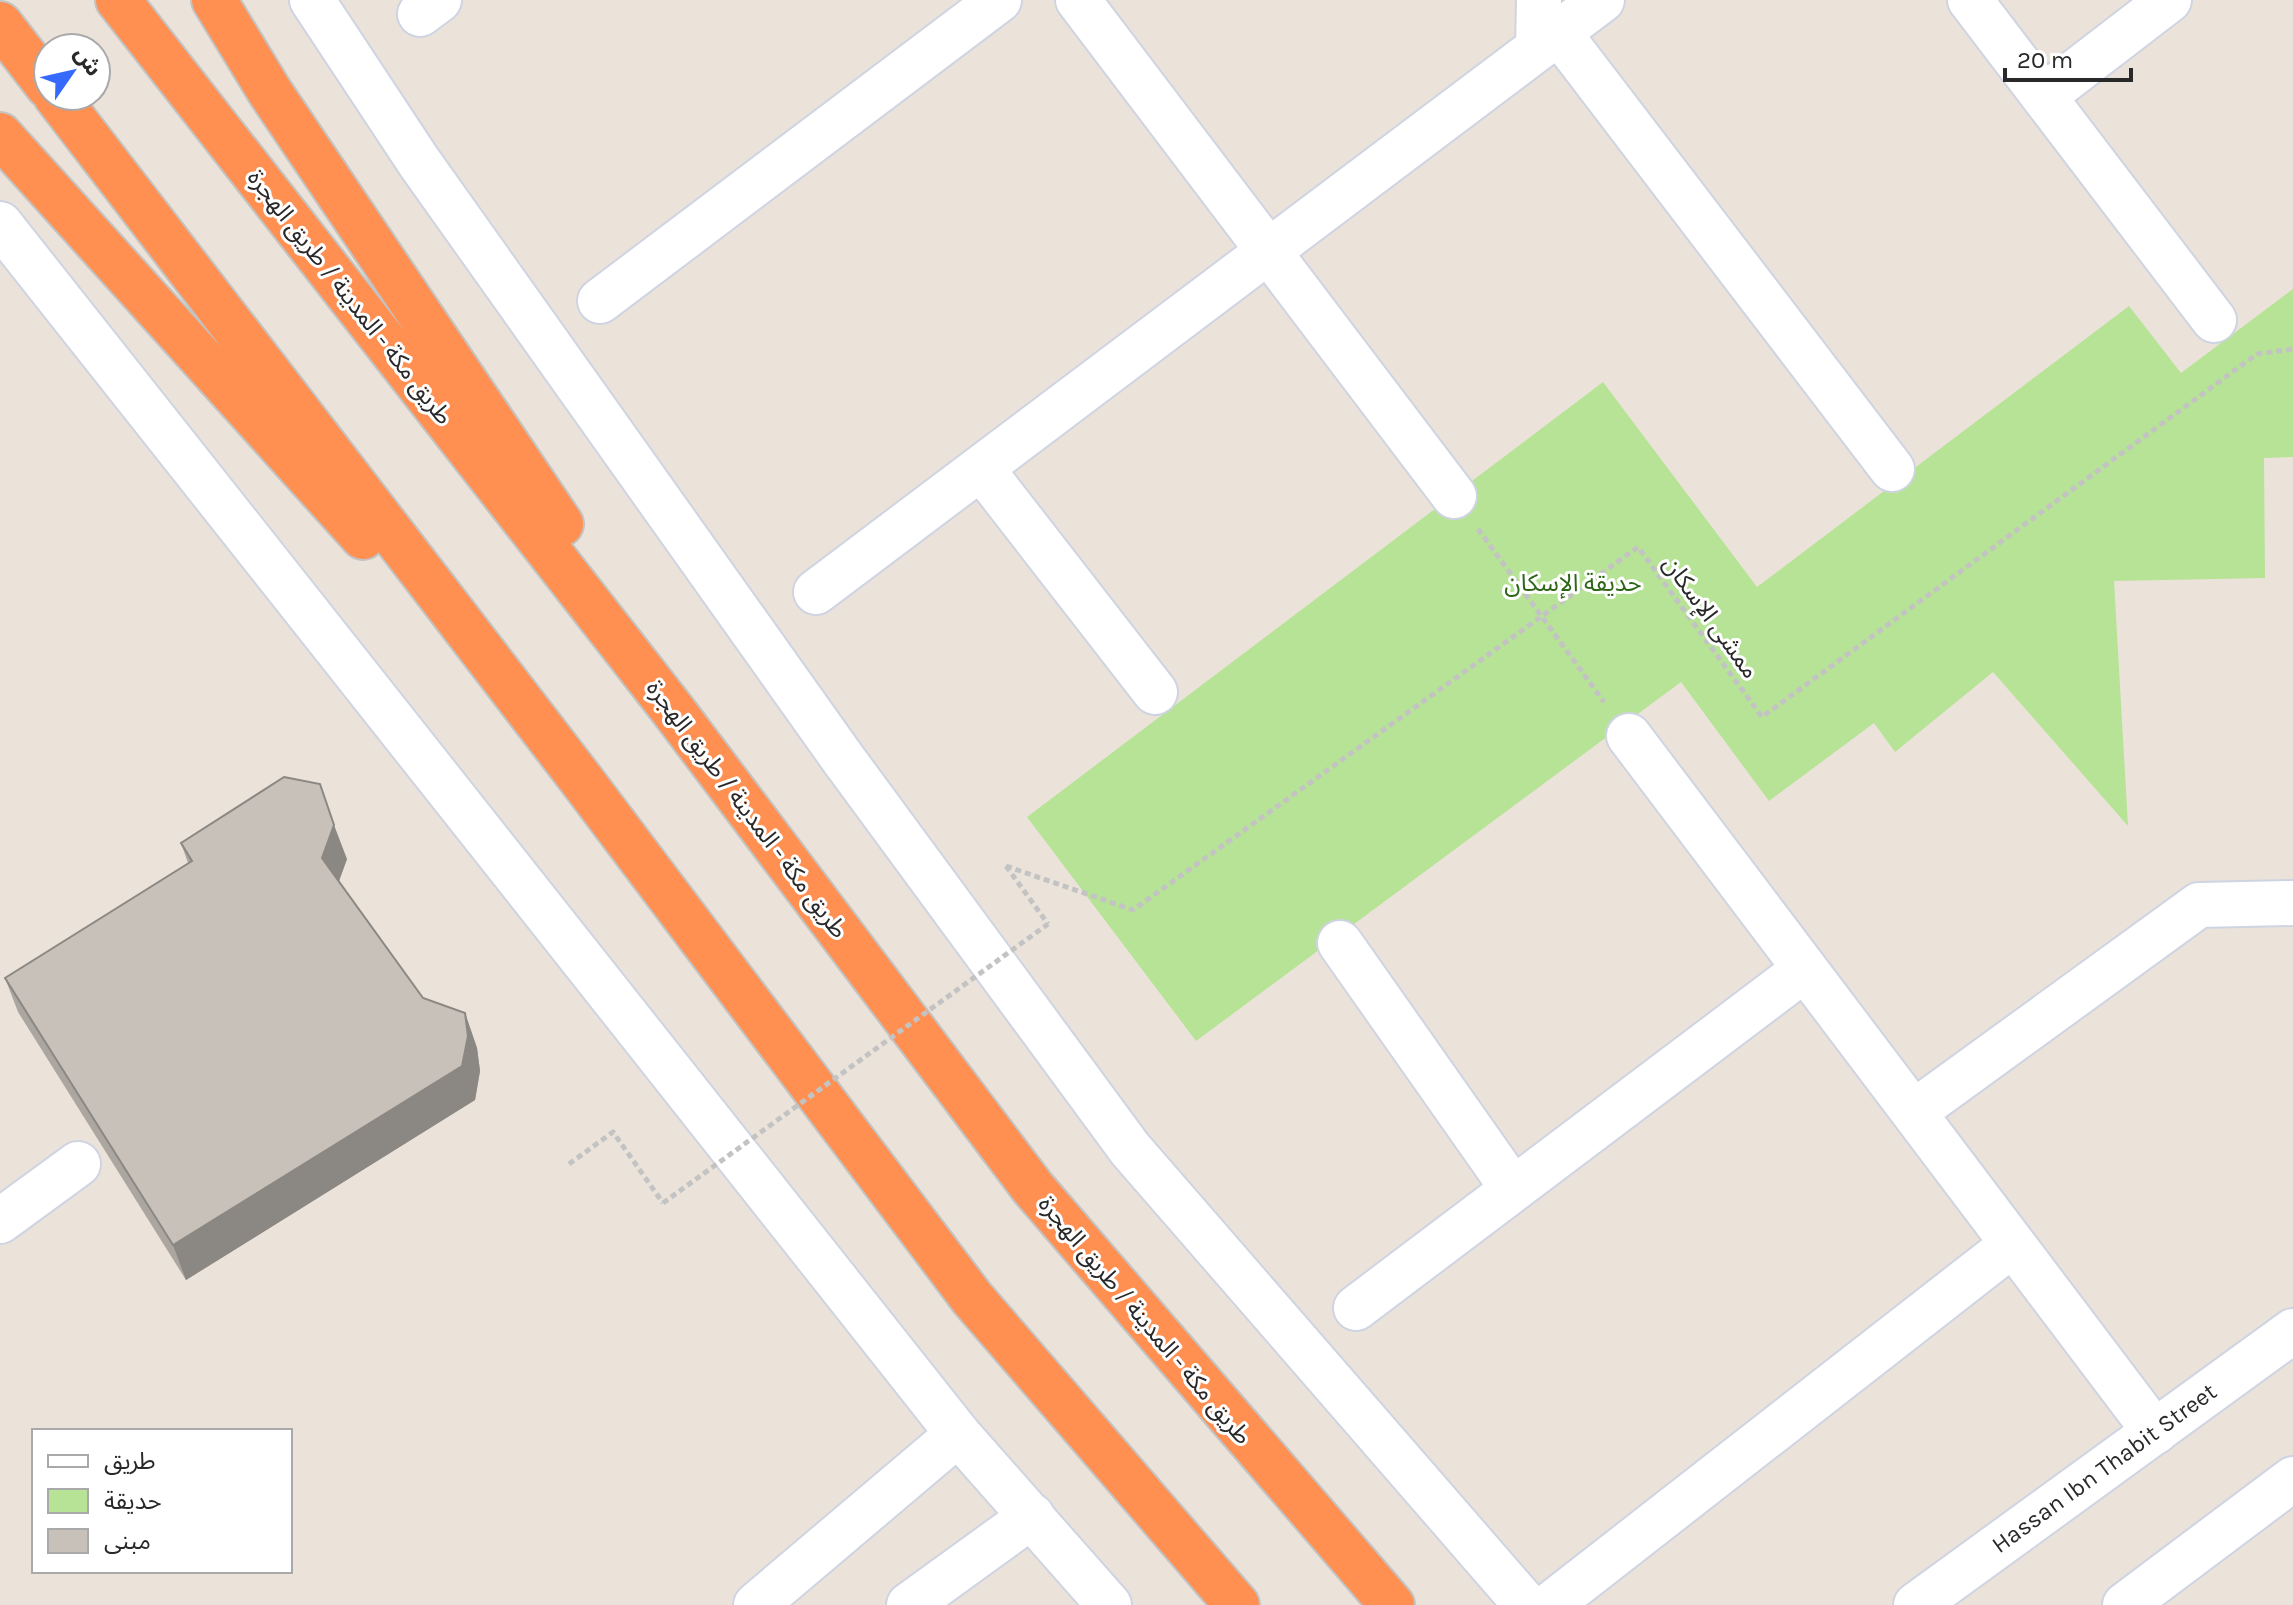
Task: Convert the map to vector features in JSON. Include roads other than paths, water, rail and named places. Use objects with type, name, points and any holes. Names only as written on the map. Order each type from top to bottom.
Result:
[{"type":"highway","name":"طريق مكة - المدينة / طريق الهجرة","points":[[118,0],[797,874],[1033,1188],[1392,1605]]},
{"type":"highway","points":[[214,0],[278,105],[797,874]]},
{"type":"highway","points":[[0,24],[32,65]]},
{"type":"highway","points":[[68,112],[580,778],[972,1298],[1237,1605]]},
{"type":"highway","points":[[0,135],[580,778]]},
{"type":"street","points":[[312,0],[419,162],[841,756],[1130,1149],[1526,1605]]},
{"type":"street","points":[[600,301],[999,0]]},
{"type":"street","points":[[1078,0],[1454,496]]},
{"type":"street","points":[[816,592],[1269,251],[1545,27],[1602,0]]},
{"type":"street","points":[[1970,0],[2214,320]]},
{"type":"street","points":[[2044,96],[2169,0]]},
{"type":"street","points":[[1545,27],[1892,469]]},
{"type":"street","points":[[0,224],[958,1434],[1109,1605]]},
{"type":"street","points":[[0,255],[57,297]]},
{"type":"street","points":[[981,468],[1155,692]]},
{"type":"street","points":[[1629,736],[2155,1432]]},
{"type":"street","points":[[1914,1112],[2199,905],[2293,903]]},
{"type":"street","points":[[1340,943],[1513,1189]]},
{"type":"street","points":[[1356,1308],[1805,969]]},
{"type":"street","points":[[0,1221],[78,1164]]},
{"type":"street","points":[[1550,1605],[2013,1244]]},
{"type":"street","name":"Hassan Ibn Thabit Street","points":[[1916,1605],[2293,1331]]},
{"type":"street","points":[[756,1605],[958,1434]]},
{"type":"street","points":[[2125,1605],[2293,1479]]},
{"type":"street","points":[[909,1605],[1032,1516]]},
{"type":"park label","name":"حديقة الإسكان","points":[[1573,583]]}]
